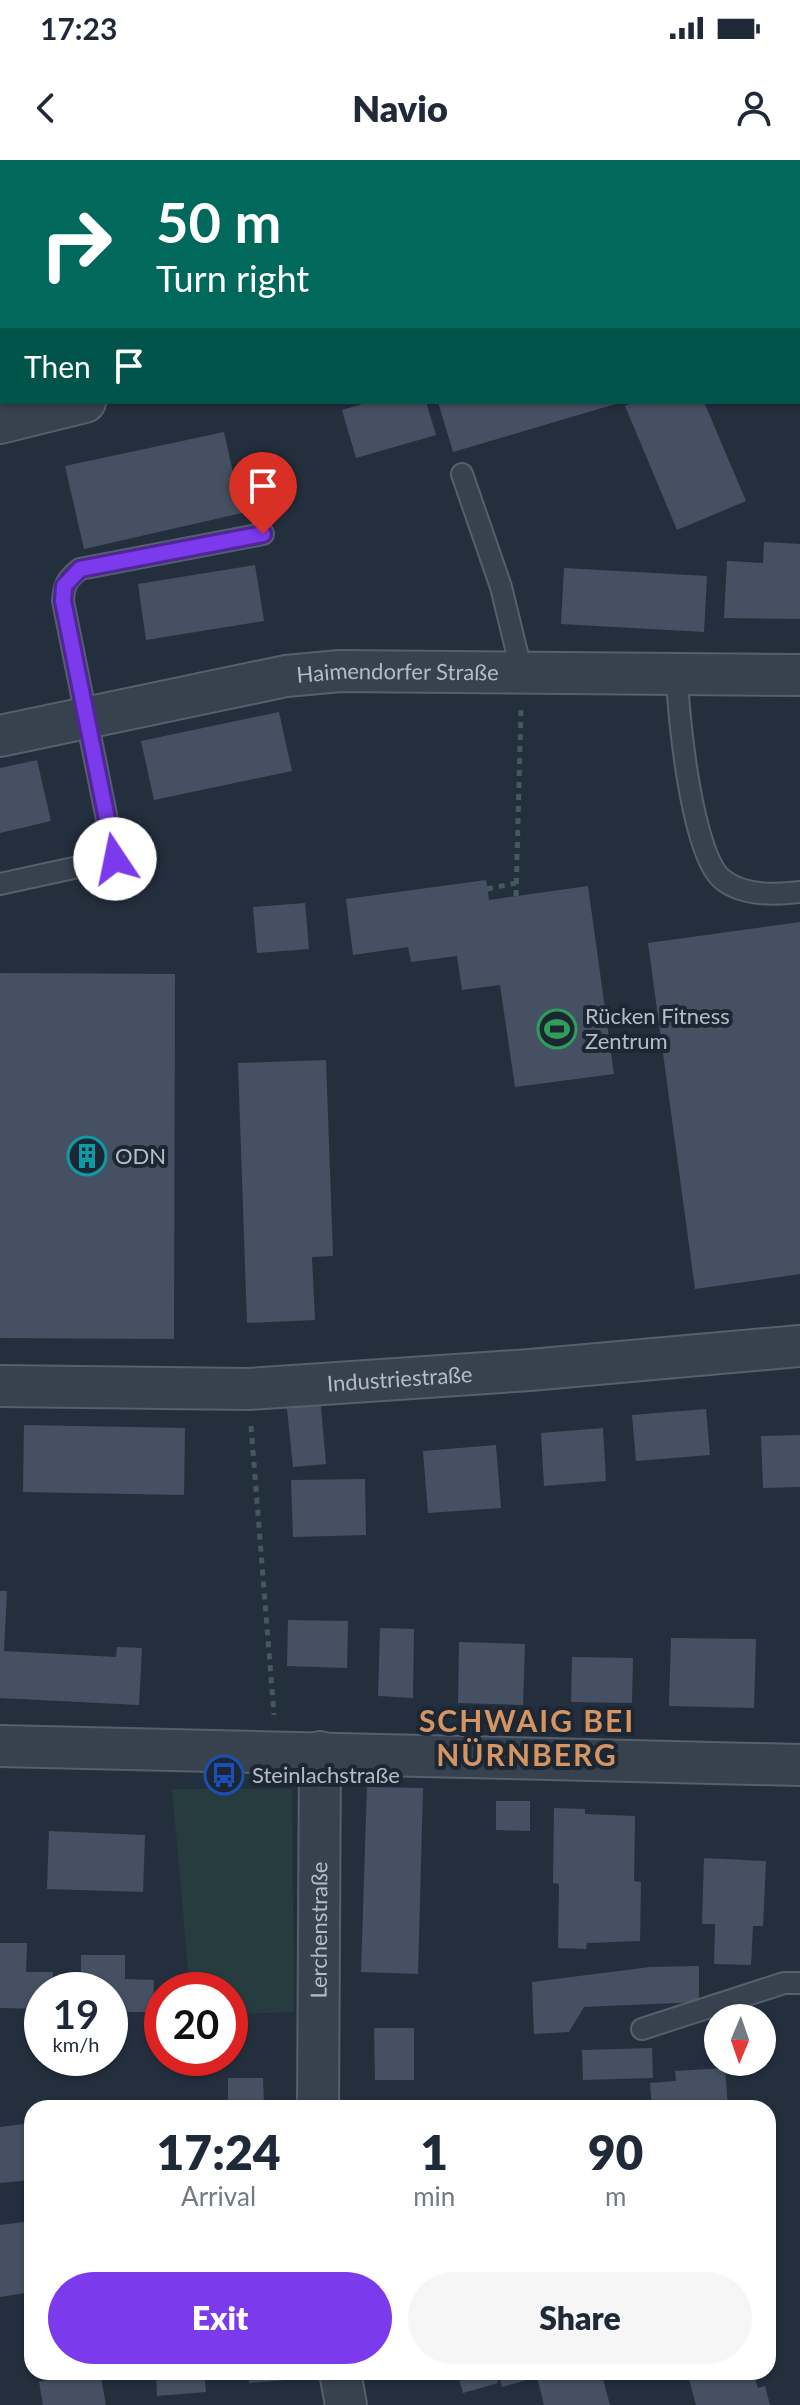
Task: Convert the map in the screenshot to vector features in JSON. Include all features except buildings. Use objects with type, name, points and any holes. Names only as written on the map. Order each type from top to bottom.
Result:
[{"type":"street","points":[[10,415],[73,404]]},
{"type":"street","name":"Haimendorfer Straße","points":[[0,736],[286,676],[340,671],[800,675]]},
{"type":"street","name":"Industriestraße","points":[[0,1386],[248,1389],[530,1370],[800,1346]]},
{"type":"street","points":[[0,1746],[800,1765]]},
{"type":"street","name":"Lerchenstraße","points":[[318,2100],[320,1752]]},
{"type":"street","points":[[341,2380],[346,2405]]},
{"type":"lane","points":[[462,474],[501,587],[522,673]]},
{"type":"lane","points":[[0,884],[115,859],[63,601],[64,586],[70,576],[80,569],[263,534]]},
{"type":"lane","points":[[677,675],[678,712],[703,852],[722,879],[759,894],[800,892]]},
{"type":"lane","points":[[642,2029],[784,1983],[800,1983]]},
{"type":"path","points":[[516,896],[522,673]]},
{"type":"path","points":[[487,889],[516,883]]},
{"type":"path","points":[[248,1389],[277,1752]]},
{"type":"green space","points":[[172,1789],[292,1789],[294,2012],[248,2013],[248,1972],[188,1972]]},
{"type":"place","name":"Rücken Fitness Zentrum","points":[[557,1029]]},
{"type":"place","name":"ODN","points":[[87,1156]]},
{"type":"place","name":"Steinlachstraße","points":[[224,1775]]},
{"type":"district","name":"SCHWAIG BEI NÜRNBERG","points":[[527,1739]]},
{"type":"route","points":[[115,859],[63,601],[64,586],[70,576],[80,569],[263,534]]}]
